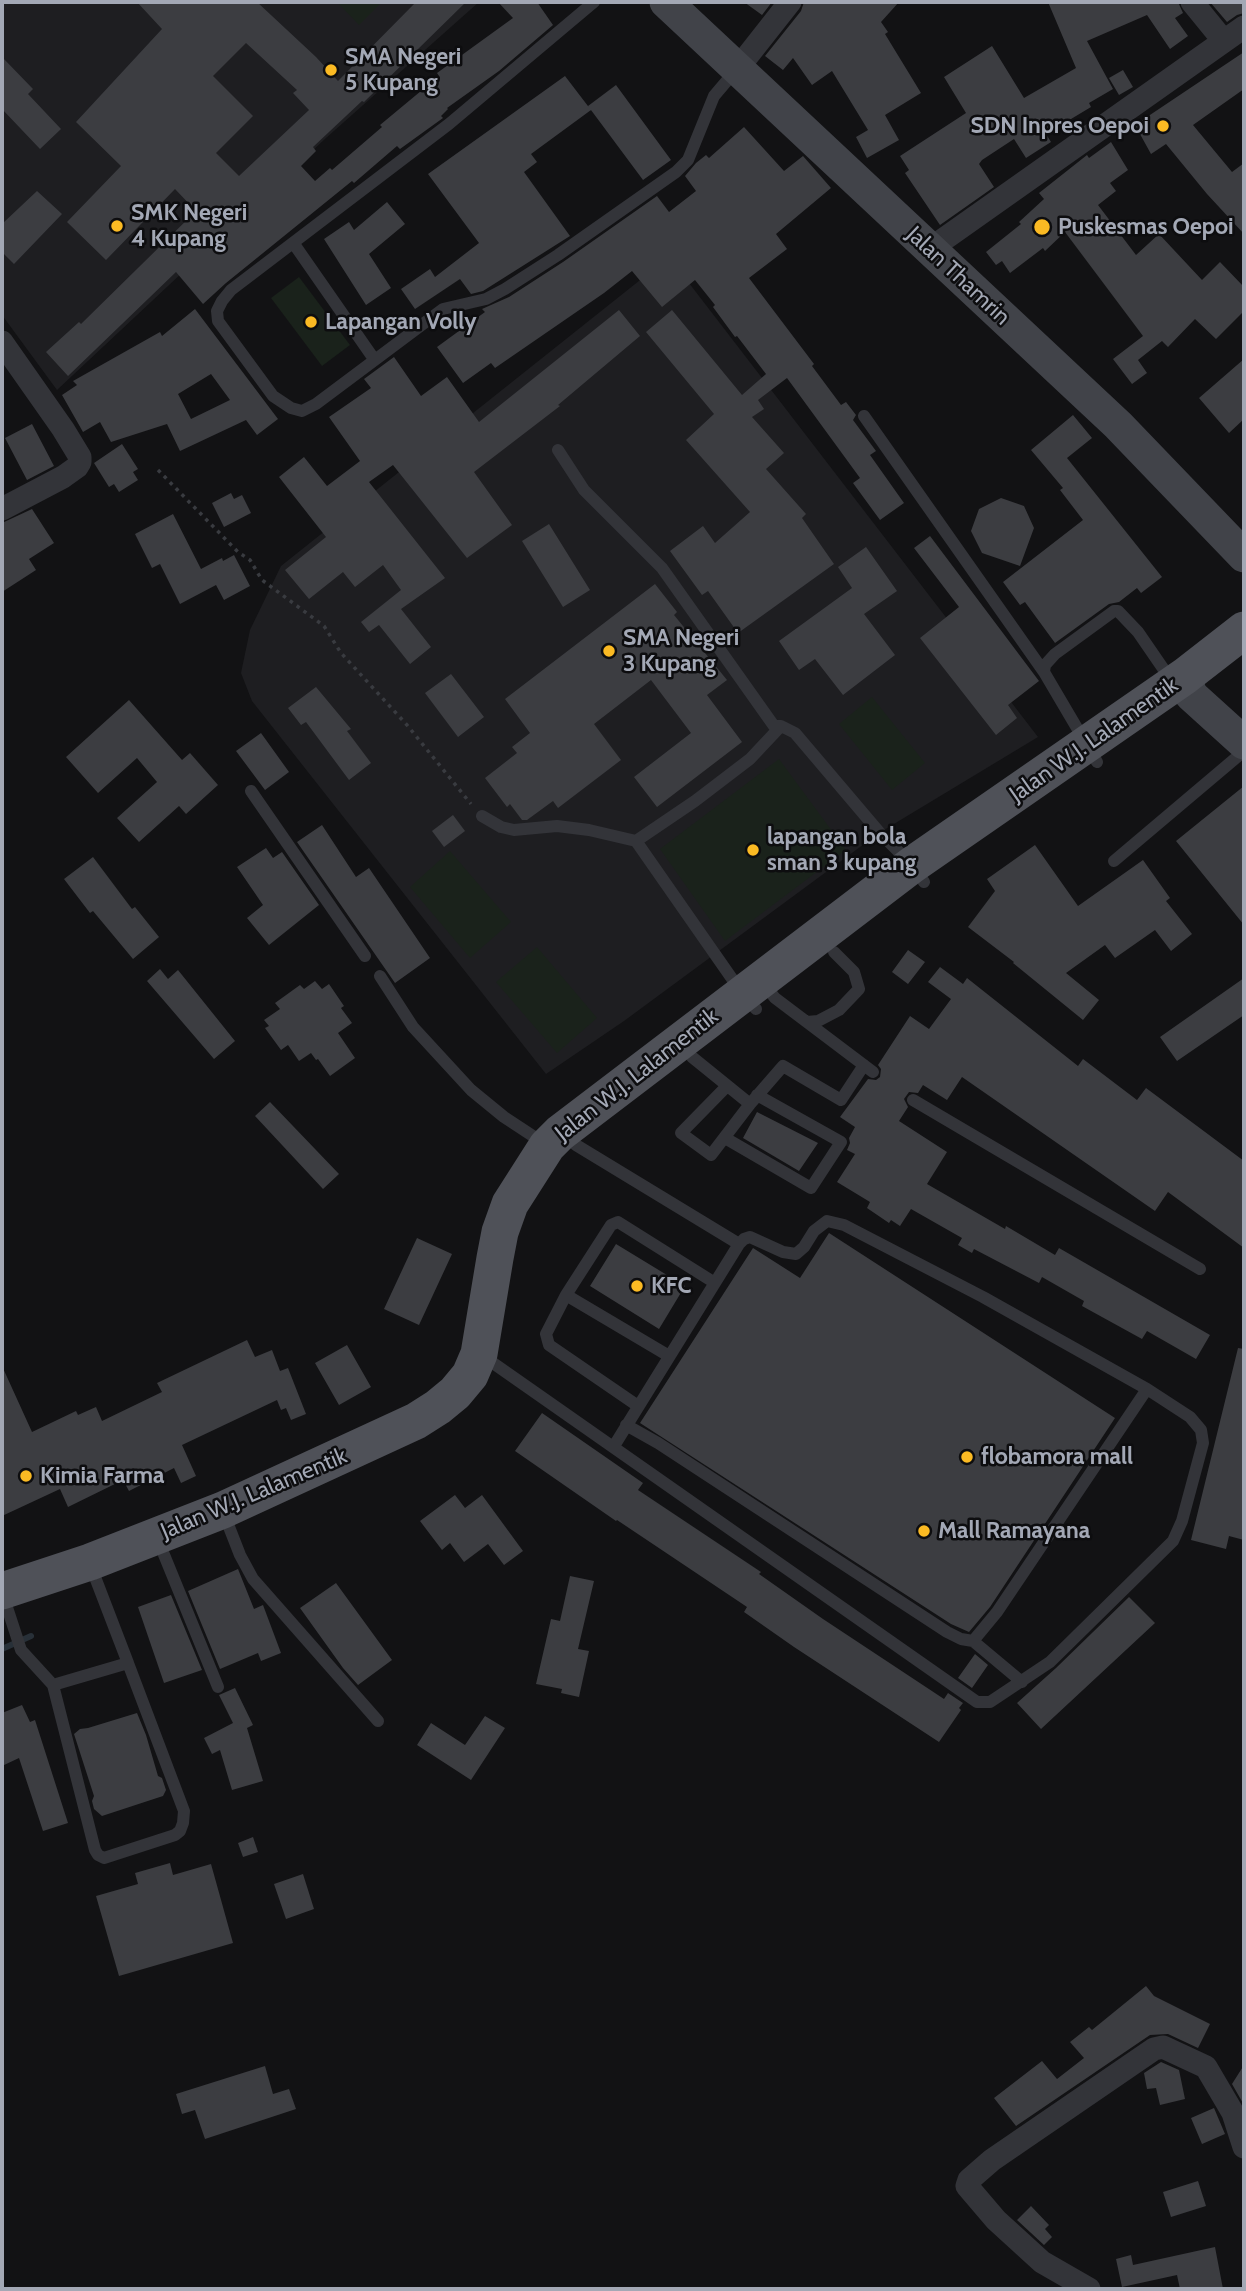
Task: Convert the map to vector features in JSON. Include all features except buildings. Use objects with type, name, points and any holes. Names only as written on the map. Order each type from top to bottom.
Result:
[{"type":"main road","name":"Jalan Thamrin","points":[[675,4],[738,68],[1118,425],[1244,556]]},
{"type":"main road","name":"Jalan W.J. Lalamentik","points":[[1183,685],[1244,630]]},
{"type":"main road","points":[[560,1144],[692,1057],[758,995],[834,952],[918,873],[1092,753],[1171,708],[1183,685],[1244,657]]},
{"type":"main road","points":[[1183,685],[1244,743]]},
{"type":"main road","name":"Jalan W.J. Lalamentik","points":[[6,1607],[92,1568],[225,1517],[416,1421],[456,1394],[487,1358],[525,1212],[538,1187],[563,1155],[560,1144],[918,873]]},
{"type":"street","points":[[738,68],[790,2]]},
{"type":"street","points":[[1192,2],[1223,40]]},
{"type":"street","points":[[930,249],[1244,27]]},
{"type":"street","points":[[2,342],[63,429],[80,462],[63,477],[2,509]]},
{"type":"street","points":[[1089,2289],[1042,2262],[996,2220],[967,2186],[969,2180],[992,2160],[1153,2049],[1163,2047],[1206,2067],[1233,2113],[1244,2147]]},
{"type":"lane","points":[[594,2],[486,94],[231,290],[222,300],[217,311],[218,321],[273,396],[291,408],[302,411],[316,404],[443,309],[486,299],[505,289],[676,172],[688,160],[714,96],[738,68]]},
{"type":"lane","points":[[294,244],[374,359]]},
{"type":"lane","points":[[864,416],[1044,672],[1092,753]]},
{"type":"lane","points":[[558,450],[584,490],[663,568],[774,726],[781,726],[795,733],[879,832],[918,873]]},
{"type":"lane","points":[[1044,672],[1045,665],[1055,654],[1114,611],[1118,611],[1183,685]]},
{"type":"lane","points":[[482,816],[501,827],[514,830],[557,826],[636,841],[647,836],[750,759],[781,726]]},
{"type":"lane","points":[[1114,861],[1244,751]]},
{"type":"lane","points":[[251,791],[365,956]]},
{"type":"lane","points":[[636,841],[758,995],[807,1022],[869,1069],[841,1100],[783,1066],[753,1099],[711,1155],[681,1133],[727,1086]]},
{"type":"lane","points":[[807,1022],[818,1021],[839,1010],[859,989],[854,972],[834,952]]},
{"type":"lane","points":[[380,976],[413,1027],[471,1090],[504,1117],[560,1144],[739,1244]]},
{"type":"lane","points":[[692,1057],[727,1086],[841,1142],[811,1188],[725,1138]]},
{"type":"lane","points":[[914,1100],[1200,1269]]},
{"type":"lane","points":[[487,1358],[977,1702],[990,1702],[1050,1662],[1173,1541],[1182,1521],[1203,1443],[1201,1430],[1190,1417],[1147,1389],[983,1297],[844,1225],[827,1221],[814,1231],[796,1254],[783,1252],[750,1237],[739,1244],[614,1446]]},
{"type":"lane","points":[[638,1406],[549,1345],[546,1334],[566,1295],[611,1225],[618,1222],[715,1283]]},
{"type":"lane","points":[[566,1295],[669,1356]]},
{"type":"lane","points":[[974,1641],[997,1612],[1147,1389]]},
{"type":"lane","points":[[626,1426],[658,1443],[947,1632],[961,1639],[974,1641],[1022,1682]]},
{"type":"lane","points":[[225,1517],[253,1580],[378,1721]]},
{"type":"lane","points":[[159,1542],[218,1687]]},
{"type":"lane","points":[[6,1607],[21,1650],[53,1685],[95,1850],[104,1858],[175,1835],[183,1823],[184,1811],[92,1568]]},
{"type":"lane","points":[[53,1685],[128,1663]]},
{"type":"path","points":[[158,470],[238,552],[250,560],[262,580],[324,626],[341,653],[407,725],[482,816]]},
{"type":"shaded area","name":"SMK Negeri 4 Kupang","points":[[2,2],[479,2],[326,138],[57,390],[2,315]]},
{"type":"shaded area","points":[[337,2],[382,2],[359,25]]},
{"type":"shaded area","name":"SMA Negeri 3 Kupang","points":[[669,257],[1038,737],[879,833],[624,1021],[546,1074],[252,701],[241,673],[250,630],[281,566]]},
{"type":"shaded area","name":"Lapangan Volly","points":[[299,277],[350,345],[322,366],[271,298]]},
{"type":"shaded area","points":[[872,697],[925,763],[892,790],[839,724]]},
{"type":"shaded area","name":"lapangan bola sman 3 kupang","points":[[779,759],[846,850],[725,941],[660,849]]},
{"type":"shaded area","points":[[450,851],[511,922],[470,958],[410,887]]},
{"type":"shaded area","points":[[537,947],[597,1018],[557,1053],[496,982]]},
{"type":"waterway","points":[[2,1649],[31,1636]]},
{"type":"place","name":"SMA Negeri 5 Kupang","points":[[331,70]]},
{"type":"place","name":"SDN Inpres Oepoi","points":[[1163,126]]},
{"type":"place","name":"SMK Negeri 4 Kupang","points":[[117,226]]},
{"type":"place","name":"Puskesmas Oepoi","points":[[1042,227]]},
{"type":"place","name":"Lapangan Volly","points":[[311,322]]},
{"type":"place","name":"SMA Negeri 3 Kupang","points":[[609,651]]},
{"type":"place","name":"lapangan bola sman 3 kupang","points":[[753,850]]},
{"type":"place","name":"KFC","points":[[637,1286]]},
{"type":"place","name":"flobamora mall","points":[[967,1457]]},
{"type":"place","name":"Kimia Farma","points":[[26,1476]]},
{"type":"place","name":"Mall Ramayana","points":[[924,1531]]}]
